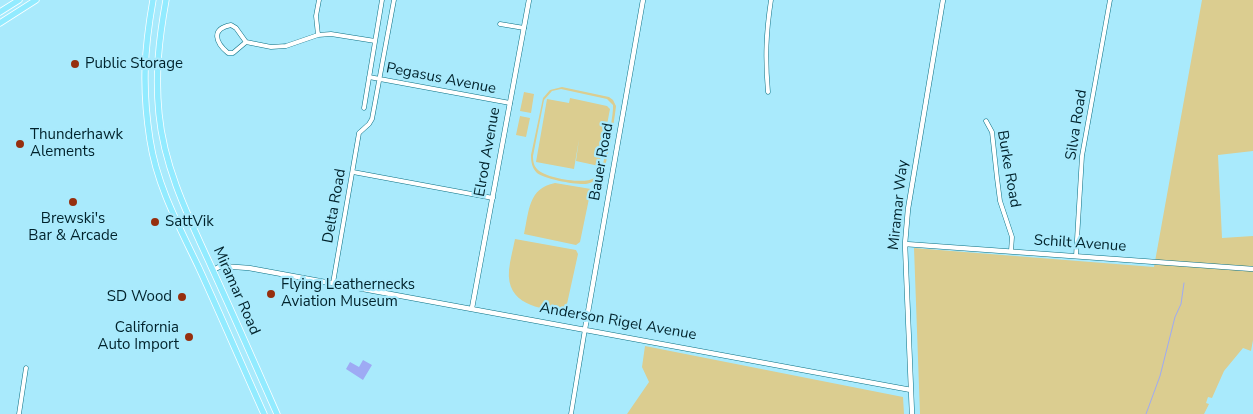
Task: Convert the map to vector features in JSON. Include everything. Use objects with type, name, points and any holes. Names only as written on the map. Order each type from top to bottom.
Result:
[{"type":"main road","points":[[0,12],[19,0]]},
{"type":"main road","points":[[0,23],[36,0]]},
{"type":"main road","name":"Miramar Road","points":[[153,0],[146,42],[144,81],[150,141],[156,166],[172,210],[264,414]]},
{"type":"main road","name":"Miramar Road","points":[[166,0],[157,59],[156,81],[159,116],[168,163],[178,191],[277,414]]},
{"type":"street","points":[[318,35],[316,16],[319,0]]},
{"type":"street","points":[[364,108],[382,0]]},
{"type":"street","points":[[379,79],[394,0]]},
{"type":"street","name":"Elrod Avenue","points":[[472,308],[529,0]]},
{"type":"street","name":"Bauer Road","points":[[585,329],[643,0]]},
{"type":"street","points":[[768,92],[765,64],[766,34],[771,0]]},
{"type":"street","name":"Miramar Way","points":[[912,414],[906,244],[908,209],[914,164],[944,0]]},
{"type":"street","name":"Silva Road","points":[[1076,256],[1082,156],[1110,0]]},
{"type":"street","points":[[500,24],[524,28]]},
{"type":"street","points":[[246,42],[233,53],[228,53],[217,40],[217,34],[220,30],[231,25],[236,28],[246,42],[271,47],[286,46],[318,35],[331,34],[375,41]]},
{"type":"street","name":"Pegasus Avenue","points":[[369,77],[510,103]]},
{"type":"street","name":"Delta Road","points":[[333,283],[359,133],[370,124],[372,119],[379,79]]},
{"type":"street","name":"Burke Road","points":[[986,121],[992,132],[1000,201],[1012,238],[1011,251]]},
{"type":"street","points":[[352,172],[493,198]]},
{"type":"street","name":"Schilt Avenue","points":[[906,244],[1253,269]]},
{"type":"street","name":"Anderson Rigel Avenue","points":[[213,270],[221,266],[249,268],[319,280],[911,390]]},
{"type":"street","points":[[571,414],[585,329]]},
{"type":"street","points":[[19,414],[26,368]]},
{"type":"shaded area","points":[[1202,0],[1253,0],[1253,151],[1218,155],[1222,238],[1253,236],[1253,340],[1251,351],[1243,348],[1224,371],[1212,398],[1208,397],[1206,403],[1209,404],[1204,414],[920,414],[914,248],[1154,267]]},
{"type":"shaded area","points":[[562,87],[609,97],[616,106],[604,170],[600,176],[590,183],[576,184],[553,179],[537,173],[533,167],[531,155],[543,98],[550,90]],"holes":[[[561,89],[607,99],[613,105],[612,117],[605,157],[598,174],[589,180],[574,181],[549,176],[538,170],[534,164],[533,156],[544,100],[552,91]]]},
{"type":"shaded area","points":[[524,92],[534,94],[531,113],[520,111]]},
{"type":"shaded area","points":[[570,98],[607,106],[610,109],[599,166],[576,161],[579,139],[574,169],[536,162],[547,99],[569,103]]},
{"type":"shaded area","points":[[520,116],[530,118],[526,137],[516,135]]},
{"type":"shaded area","points":[[555,183],[591,189],[580,242],[576,245],[524,234],[531,202],[539,190]]},
{"type":"shaded area","points":[[515,239],[576,250],[578,254],[565,313],[526,303],[513,291],[509,282],[509,270]]},
{"type":"shaded area","points":[[645,346],[903,397],[904,414],[627,414],[649,382],[642,367]]},
{"type":"water","points":[[363,360],[372,365],[363,380],[346,369],[350,362],[359,367]]},
{"type":"waterway","points":[[1146,414],[1160,376],[1175,317],[1181,304],[1184,283]]},
{"type":"place","name":"Public Storage","points":[[75,64]]},
{"type":"place","name":"Thunderhawk Alements","points":[[20,144]]},
{"type":"place","name":"Brewski's Bar & Arcade","points":[[73,202]]},
{"type":"place","name":"SattVik","points":[[155,222]]},
{"type":"place","name":"Flying Leathernecks Aviation Museum","points":[[271,294]]},
{"type":"place","name":"SD Wood","points":[[182,297]]},
{"type":"place","name":"California Auto Import","points":[[189,337]]}]
